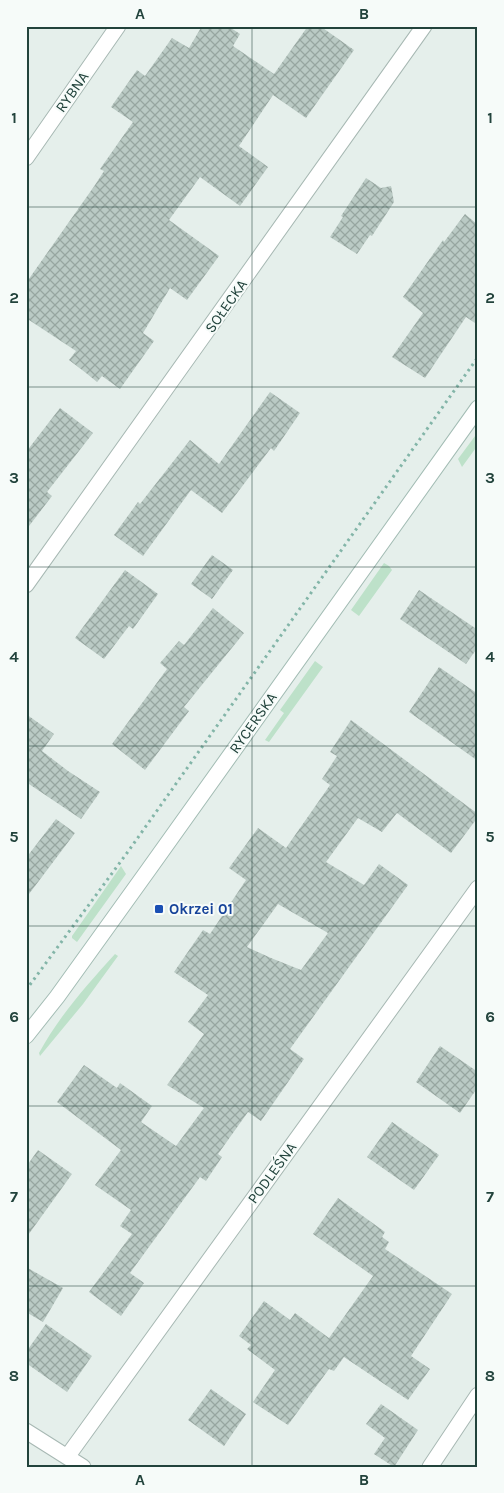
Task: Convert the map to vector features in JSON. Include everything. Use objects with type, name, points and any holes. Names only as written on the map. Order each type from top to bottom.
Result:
[{"type":"street","name":"RYBNA","points":[[26,158],[118,26]]},
{"type":"street","name":"SOŁECKA","points":[[26,585],[424,26]]},
{"type":"street","name":"RYCERSKA","points":[[26,1036],[57,997],[149,870],[478,408]]},
{"type":"street","name":"PODLEŚNA","points":[[67,1457],[478,888]]},
{"type":"street","points":[[430,1467],[478,1395]]},
{"type":"street","points":[[26,1432],[83,1467]]},
{"type":"path","points":[[26,990],[127,853],[478,357]]},
{"type":"green space","points":[[478,432],[478,445],[462,467],[458,459]]},
{"type":"green space","points":[[384,563],[392,570],[359,616],[351,610]]},
{"type":"green space","points":[[315,661],[323,667],[269,742],[265,740],[284,713],[280,710]]},
{"type":"green space","points":[[121,866],[126,874],[77,942],[72,936]]},
{"type":"green space","points":[[115,954],[118,956],[83,1004],[40,1056],[39,1053],[47,1039],[64,1014]]},
{"type":"building","points":[[202,26],[228,26],[240,34],[233,46],[274,74],[308,26],[320,26],[354,50],[306,118],[273,95],[239,146],[268,167],[240,206],[200,177],[169,220],[219,256],[187,300],[170,288],[143,333],[154,341],[120,389],[102,376],[97,382],[69,360],[76,351],[26,318],[26,283],[95,185],[104,171],[100,169],[133,122],[111,107],[137,70],[145,76],[172,38],[189,48]]},
{"type":"building","points":[[366,178],[381,188],[391,186],[394,202],[372,236],[370,235],[357,254],[330,237],[343,217],[341,216]]},
{"type":"building","points":[[465,214],[478,225],[478,325],[466,317],[425,378],[392,357],[423,313],[403,297],[443,240],[444,242]]},
{"type":"building","points":[[270,392],[300,413],[274,451],[271,448],[222,513],[191,490],[143,556],[114,535],[138,502],[140,504],[190,440],[219,464]]},
{"type":"building","points":[[60,408],[93,433],[47,492],[52,496],[26,530],[26,452]]},
{"type":"building","points":[[212,555],[233,570],[212,599],[191,584]]},
{"type":"building","points":[[125,570],[158,594],[133,629],[129,626],[104,659],[75,638]]},
{"type":"building","points":[[419,590],[478,630],[478,647],[466,664],[400,619]]},
{"type":"building","points":[[213,608],[244,633],[184,707],[189,711],[145,770],[112,744],[167,669],[160,663],[179,641],[184,645]]},
{"type":"building","points":[[439,667],[478,694],[478,761],[409,712]]},
{"type":"building","points":[[26,714],[54,734],[42,751],[100,792],[81,819],[26,782]]},
{"type":"building","points":[[351,720],[478,814],[478,817],[451,853],[397,813],[382,832],[358,818],[326,862],[364,885],[379,864],[408,885],[290,1049],[304,1059],[261,1121],[248,1112],[218,1154],[222,1157],[206,1181],[200,1177],[130,1273],[144,1283],[121,1316],[89,1292],[132,1234],[120,1226],[131,1210],[95,1185],[121,1150],[57,1102],[84,1065],[117,1088],[120,1083],[152,1106],[141,1122],[176,1146],[204,1108],[167,1085],[204,1034],[188,1022],[208,995],[174,972],[203,930],[210,934],[246,880],[229,868],[258,828],[286,848],[330,785],[322,779],[337,756],[330,752]],"holes":[[[278,904],[328,933],[301,970],[247,947]]]},
{"type":"building","points":[[56,819],[75,833],[26,898],[26,858]]},
{"type":"building","points":[[440,1046],[478,1072],[478,1087],[460,1113],[416,1082]]},
{"type":"building","points":[[392,1122],[439,1155],[414,1190],[367,1157]]},
{"type":"building","points":[[38,1150],[72,1174],[26,1238],[26,1167]]},
{"type":"building","points":[[338,1198],[385,1232],[382,1237],[389,1242],[385,1249],[452,1294],[411,1356],[430,1369],[408,1400],[344,1357],[334,1371],[329,1369],[288,1425],[253,1402],[275,1370],[247,1349],[251,1345],[239,1336],[264,1301],[290,1320],[295,1313],[329,1338],[373,1276],[313,1234]]},
{"type":"building","points":[[26,1267],[63,1288],[43,1322],[26,1312]]},
{"type":"building","points":[[46,1324],[92,1356],[67,1392],[26,1363],[26,1352]]},
{"type":"building","points":[[211,1389],[246,1414],[224,1446],[188,1420]]},
{"type":"building","points":[[381,1404],[418,1430],[394,1467],[374,1454],[385,1438],[366,1424]]},
{"type":"place","name":"Okrzei 01","points":[[159,909]]}]
